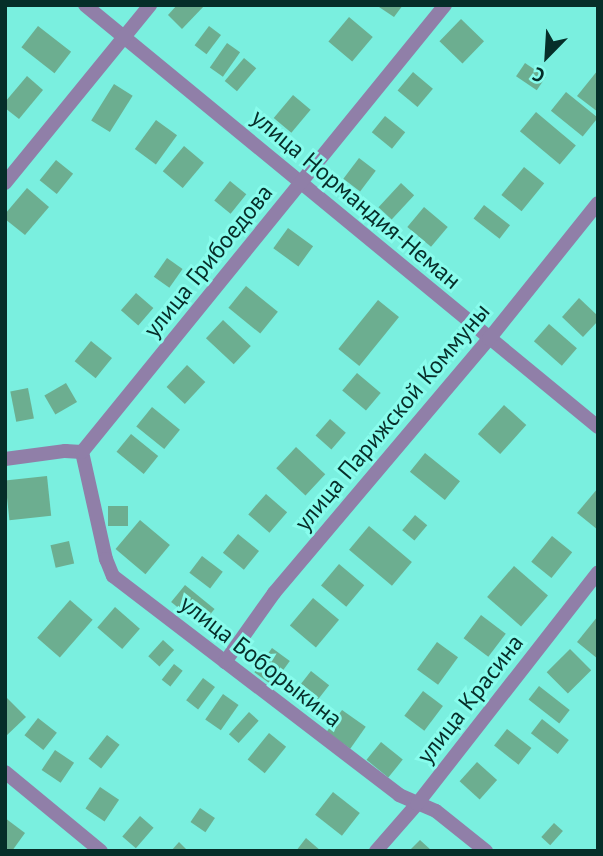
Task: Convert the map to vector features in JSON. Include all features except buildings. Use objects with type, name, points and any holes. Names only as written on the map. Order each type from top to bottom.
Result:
[{"type":"street","name":"улица Нормандия-Неман","points":[[85,5],[598,427]]},
{"type":"street","points":[[5,183],[93,80],[150,5]]},
{"type":"street","name":"улица Грибоедова","points":[[82,452],[445,5]]},
{"type":"street","name":"улица Парижской Коммуны","points":[[225,662],[274,593],[489,339],[598,203]]},
{"type":"street","points":[[5,459],[82,452]]},
{"type":"street","name":"улица Боборыкина","points":[[82,452],[106,559],[113,576],[399,795],[436,811],[486,851]]},
{"type":"street","name":"улица Красина","points":[[376,851],[598,572]]},
{"type":"street","points":[[5,772],[101,851]]}]
